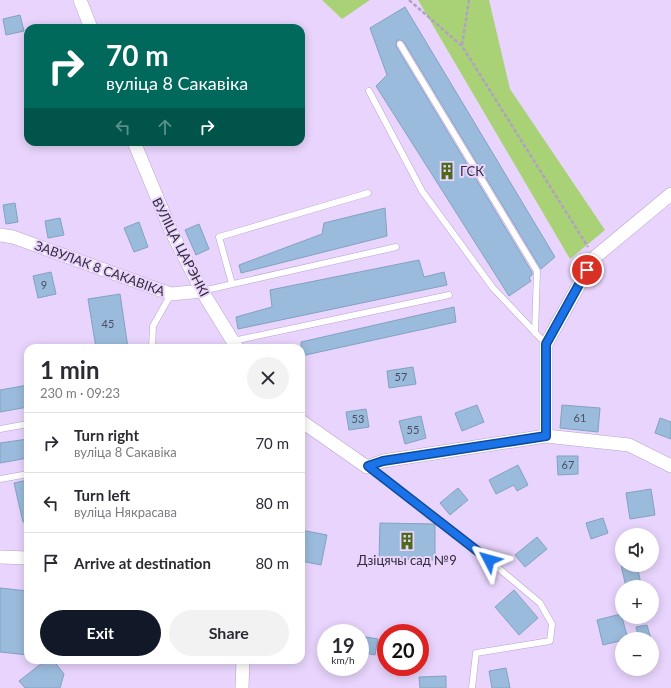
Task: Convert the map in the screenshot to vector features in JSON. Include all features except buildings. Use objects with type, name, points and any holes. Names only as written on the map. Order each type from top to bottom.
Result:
[{"type":"street","points":[[80,0],[89,24]]},
{"type":"street","name":"ВУЛІЦА ЦАРЭНКІ","points":[[136,146],[170,231],[202,291],[234,344]]},
{"type":"street","points":[[546,436],[546,344],[594,258],[671,194]]},
{"type":"street","name":"ЗАВУЛАК 8 САКАВІКА","points":[[0,235],[13,237],[171,294],[202,291]]},
{"type":"street","points":[[305,424],[368,466],[383,461],[546,436],[629,445],[671,466]]},
{"type":"street","points":[[0,557],[24,558]]},
{"type":"street","points":[[242,688],[243,664]]},
{"type":"lane","points":[[400,44],[537,271],[535,333]]},
{"type":"lane","points":[[369,91],[422,191],[494,288],[546,344]]},
{"type":"lane","points":[[232,284],[219,237],[368,193]]},
{"type":"lane","points":[[202,291],[396,247]]},
{"type":"lane","points":[[152,344],[153,326],[171,294]]},
{"type":"lane","points":[[239,344],[449,295]]},
{"type":"lane","points":[[0,429],[24,425]]},
{"type":"lane","points":[[368,466],[478,551],[535,598],[540,603],[552,624],[550,640],[476,653],[472,688]]},
{"type":"lane","points":[[0,479],[24,475]]},
{"type":"path","points":[[409,0],[462,46],[594,258]]},
{"type":"path","points":[[462,46],[469,0]]},
{"type":"green space","points":[[322,0],[370,0],[342,19]]},
{"type":"green space","points":[[418,0],[489,0],[510,89],[605,230],[570,259]]},
{"type":"place","name":"ГСК","points":[[447,171]]},
{"type":"place","name":"Дзіцячы сад №9","points":[[407,541]]},
{"type":"route","points":[[489,560],[368,466],[383,461],[546,436],[546,344],[587,270]]}]
